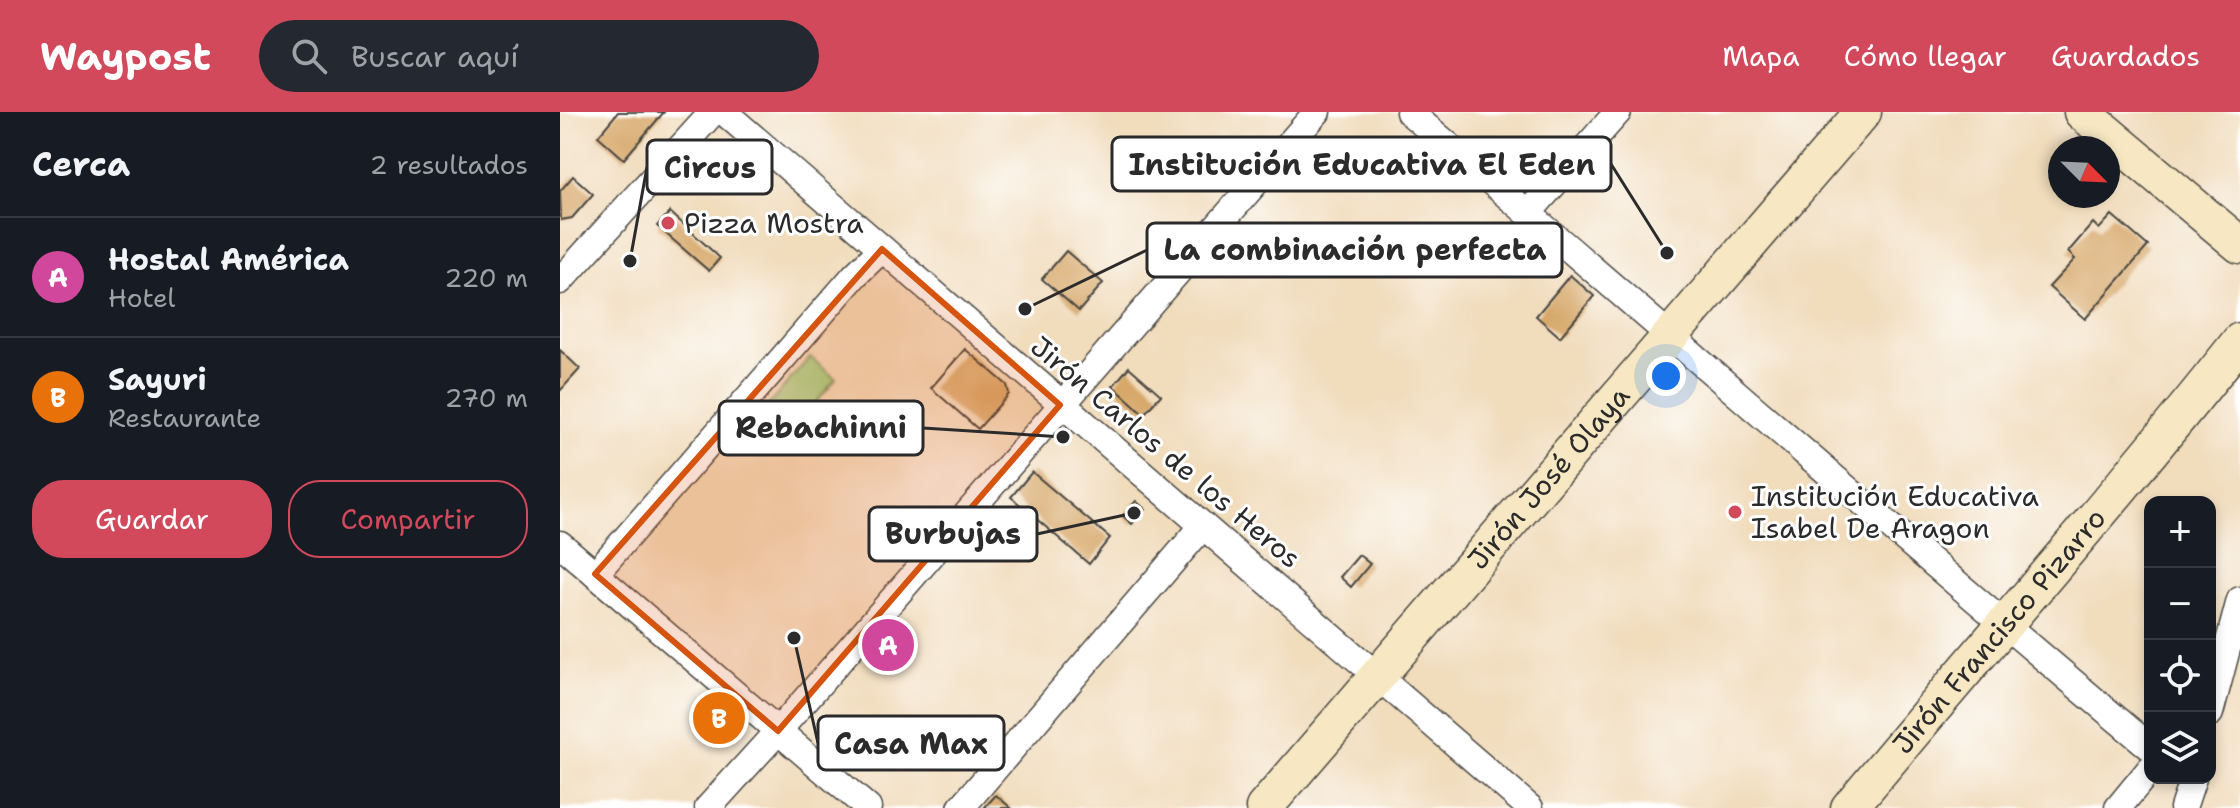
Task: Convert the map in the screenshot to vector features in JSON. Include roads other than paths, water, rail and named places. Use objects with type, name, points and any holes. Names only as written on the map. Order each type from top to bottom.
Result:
[{"type":"main road","name":"Jirón José Olaya","points":[[1264,808],[1863,112]]},
{"type":"main road","points":[[2082,112],[2240,245]]},
{"type":"main road","name":"Jirón Francisco Pizarro","points":[[1849,808],[2002,624],[2159,443],[2240,341]]},
{"type":"street","points":[[560,281],[713,112]]},
{"type":"street","name":"Jirón Carlos de los Heros","points":[[724,112],[1530,808]]},
{"type":"street","points":[[708,808],[1317,112]]},
{"type":"street","points":[[1409,112],[1671,335],[2002,624],[2144,742]]},
{"type":"street","points":[[1528,213],[1618,112]]},
{"type":"street","points":[[595,574],[855,275],[882,249]]},
{"type":"street","points":[[961,808],[1203,526]]},
{"type":"street","points":[[560,544],[868,808]]},
{"type":"street","points":[[2210,712],[2240,600]]},
{"type":"street","points":[[2118,808],[2144,776]]},
{"type":"street","points":[[2183,808],[2189,784]]},
{"type":"place","name":"Pizza Mostra","points":[[668,223]]},
{"type":"place","name":"Institución Educativa El Eden","points":[[1667,253]]},
{"type":"place","name":"Circus","points":[[630,261]]},
{"type":"place","name":"La combinación perfecta","points":[[1025,309]]},
{"type":"place","name":"Rebachinni","points":[[1063,437]]},
{"type":"place","name":"Institución Educativa Isabel De Aragon","points":[[1735,512]]},
{"type":"place","name":"Burbujas","points":[[1134,513]]},
{"type":"place","name":"Casa Max","points":[[794,638]]},
{"type":"place","name":"Hostal América","points":[[888,645]]},
{"type":"place","name":"Sayuri","points":[[719,718]]}]
